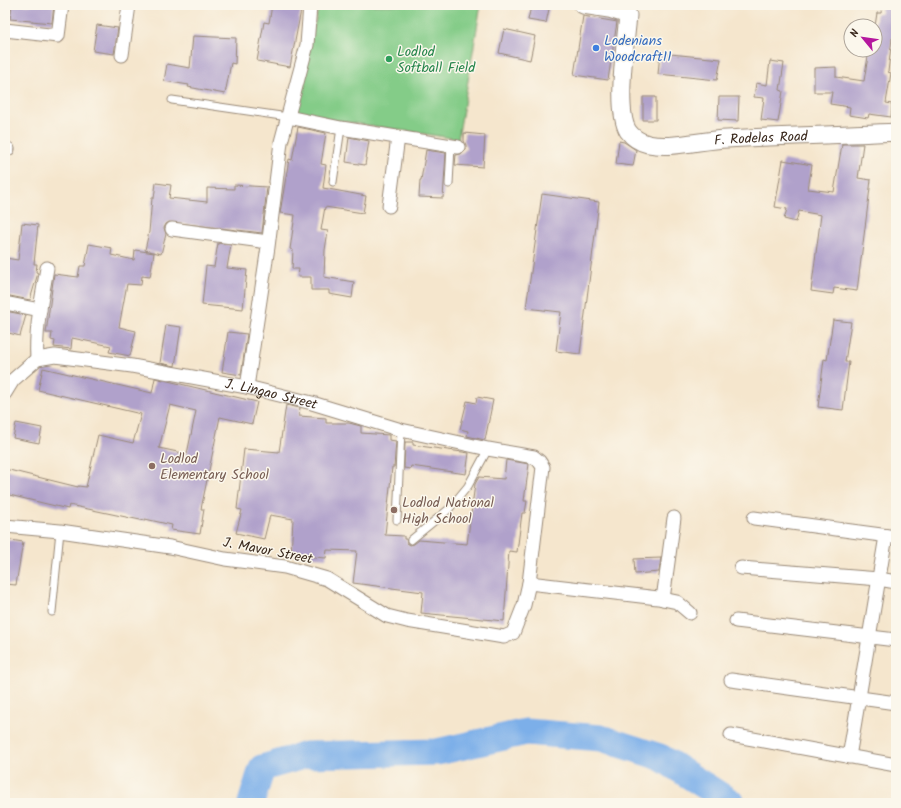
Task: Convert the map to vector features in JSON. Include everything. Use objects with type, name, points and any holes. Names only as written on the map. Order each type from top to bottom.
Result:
[{"type":"street","points":[[5,30],[58,36],[62,5]]},
{"type":"street","points":[[122,55],[129,5]]},
{"type":"street","points":[[248,387],[281,142],[307,45],[310,5]]},
{"type":"street","points":[[583,5],[609,9],[631,10]]},
{"type":"street","name":"F. Rodelas Road","points":[[631,10],[621,86],[623,120],[629,132],[638,141],[649,144],[668,145],[725,139],[896,132]]},
{"type":"street","points":[[288,117],[341,128],[454,146]]},
{"type":"street","points":[[389,206],[398,137]]},
{"type":"street","points":[[172,229],[268,242]]},
{"type":"street","points":[[5,393],[13,380],[37,359],[36,344],[47,268]]},
{"type":"street","points":[[5,303],[40,310]]},
{"type":"street","name":"J. Lingao Street","points":[[37,359],[55,356],[132,366],[248,387],[312,403],[401,430],[488,449],[534,457],[543,467]]},
{"type":"street","name":"J. Mavor Street","points":[[5,526],[60,531],[170,547],[225,559],[285,567],[327,579],[387,616],[407,621],[504,637],[513,633],[524,605],[543,467]]},
{"type":"street","points":[[663,599],[674,518]]},
{"type":"street","points":[[754,518],[891,536],[879,579],[849,757]]},
{"type":"street","points":[[741,568],[879,579],[896,582]]},
{"type":"street","points":[[528,583],[663,599],[677,602],[690,613]]},
{"type":"street","points":[[736,621],[896,640]]},
{"type":"street","points":[[731,680],[896,703]]},
{"type":"street","points":[[731,735],[896,765]]},
{"type":"lane","points":[[172,100],[288,117]]},
{"type":"lane","points":[[333,182],[341,128]]},
{"type":"lane","points":[[449,184],[454,146]]},
{"type":"lane","points":[[396,520],[401,430]]},
{"type":"lane","points":[[411,540],[449,509],[468,486],[488,449]]},
{"type":"lane","points":[[52,612],[60,531]]},
{"type":"green space","name":"Lodlod Softball Field","points":[[319,5],[481,5],[458,139],[294,114]]},
{"type":"building","points":[[12,5],[54,5],[52,23],[10,19]]},
{"type":"building","points":[[272,5],[302,5],[290,67],[257,61],[264,22],[269,23]]},
{"type":"building","points":[[882,5],[896,5],[896,38],[892,38],[888,72],[891,73],[886,103],[892,104],[891,117],[869,114],[868,118],[849,115],[850,107],[830,104],[832,92],[814,92],[814,68],[836,67],[836,77],[864,81],[868,58],[883,58],[883,18],[876,18],[877,13],[881,13]]},
{"type":"building","points":[[531,6],[549,9],[546,23],[528,20]]},
{"type":"building","name":"Lodenians Woodcraft11","points":[[583,16],[617,22],[608,80],[574,75]]},
{"type":"building","points":[[97,25],[118,28],[114,54],[93,51]]},
{"type":"building","points":[[504,29],[535,36],[530,60],[499,53]]},
{"type":"building","points":[[193,36],[236,38],[235,64],[231,63],[225,94],[188,87],[189,85],[164,81],[167,64],[190,68]]},
{"type":"building","points":[[660,53],[721,59],[717,80],[658,74]]},
{"type":"building","points":[[770,61],[784,63],[780,90],[783,91],[778,122],[761,120],[764,98],[754,97],[756,83],[767,85]]},
{"type":"building","points":[[643,97],[656,97],[656,120],[643,120]]},
{"type":"building","points":[[719,97],[739,97],[738,121],[718,120]]},
{"type":"building","points":[[298,127],[326,133],[321,164],[326,165],[323,188],[366,196],[363,213],[325,207],[321,230],[328,231],[325,250],[324,277],[354,282],[352,298],[329,294],[329,290],[311,290],[311,277],[298,277],[299,269],[292,269],[293,250],[290,249],[295,215],[280,213],[289,159],[292,160]]},
{"type":"building","points":[[464,133],[485,135],[483,167],[455,165],[456,155],[461,154],[466,149]]},
{"type":"building","points":[[349,137],[369,141],[365,165],[346,162]]},
{"type":"building","points":[[619,141],[624,142],[636,150],[633,166],[616,164]]},
{"type":"building","points":[[842,144],[863,144],[858,178],[871,180],[857,291],[834,288],[833,294],[811,291],[821,215],[799,211],[796,222],[784,219],[787,209],[775,207],[783,160],[812,165],[808,189],[834,192]]},
{"type":"building","points":[[426,150],[446,153],[443,198],[419,197],[420,180]]},
{"type":"building","points":[[156,183],[171,185],[169,198],[207,202],[207,188],[234,189],[234,185],[267,187],[262,233],[169,222],[164,228],[166,234],[161,254],[145,250],[149,232],[152,198],[154,198]]},
{"type":"building","points":[[542,194],[599,202],[580,354],[556,351],[561,312],[526,308]]},
{"type":"building","points":[[22,223],[38,225],[34,264],[37,264],[36,272],[38,273],[30,300],[5,295],[5,258],[18,260]]},
{"type":"building","points":[[218,243],[231,245],[227,268],[247,270],[243,309],[202,305],[206,266],[214,267]]},
{"type":"building","points":[[89,244],[112,248],[111,255],[134,260],[135,250],[154,253],[150,277],[142,276],[141,285],[127,284],[119,327],[136,331],[130,356],[109,352],[111,346],[72,338],[71,349],[54,347],[55,341],[51,340],[52,333],[46,333],[54,274],[78,277],[80,266],[85,266]]},
{"type":"building","points":[[5,311],[26,315],[20,336],[5,332]]},
{"type":"building","points":[[833,320],[851,322],[845,362],[849,362],[843,410],[818,407],[824,359],[827,360]]},
{"type":"building","points":[[166,325],[181,327],[175,366],[160,363]]},
{"type":"building","points":[[228,332],[247,334],[241,375],[222,372]]},
{"type":"building","points":[[43,368],[152,393],[155,378],[257,402],[252,424],[220,417],[201,509],[204,509],[200,534],[171,530],[172,525],[145,519],[145,521],[69,505],[68,509],[5,494],[5,469],[78,487],[86,487],[98,435],[133,443],[141,414],[38,390]],"holes":[[[170,405],[196,411],[187,454],[159,448]]]},
{"type":"building","points":[[477,397],[493,400],[485,440],[467,436],[468,431],[460,429],[467,401],[476,403]]},
{"type":"building","points":[[286,405],[300,408],[299,416],[326,418],[326,423],[349,423],[361,426],[361,433],[389,435],[389,440],[396,441],[385,535],[404,536],[404,539],[406,539],[407,543],[410,545],[419,540],[467,544],[475,484],[479,477],[504,479],[506,460],[529,464],[524,501],[527,501],[525,513],[522,513],[517,552],[509,551],[504,621],[421,613],[423,592],[353,583],[357,551],[327,550],[326,558],[291,555],[293,519],[270,515],[264,539],[236,533],[242,510],[237,509],[244,449],[279,452]]},
{"type":"building","points":[[16,423],[42,428],[39,443],[13,438]]},
{"type":"building","points":[[405,442],[413,442],[413,445],[469,453],[466,474],[411,466],[410,469],[404,468]]},
{"type":"building","points":[[5,539],[23,542],[16,585],[5,584]]},
{"type":"building","points":[[661,558],[659,572],[635,574],[634,559]]},
{"type":"waterway","points":[[251,803],[262,768],[306,755],[437,752],[526,732],[601,738],[660,757],[732,803]]},
{"type":"place","name":"Lodenians Woodcraft11","points":[[596,48]]},
{"type":"place","name":"Lodlod Softball Field","points":[[389,59]]},
{"type":"place","name":"Lodlod Elementary School","points":[[152,466]]},
{"type":"place","name":"Lodlod National High School","points":[[394,510]]}]
